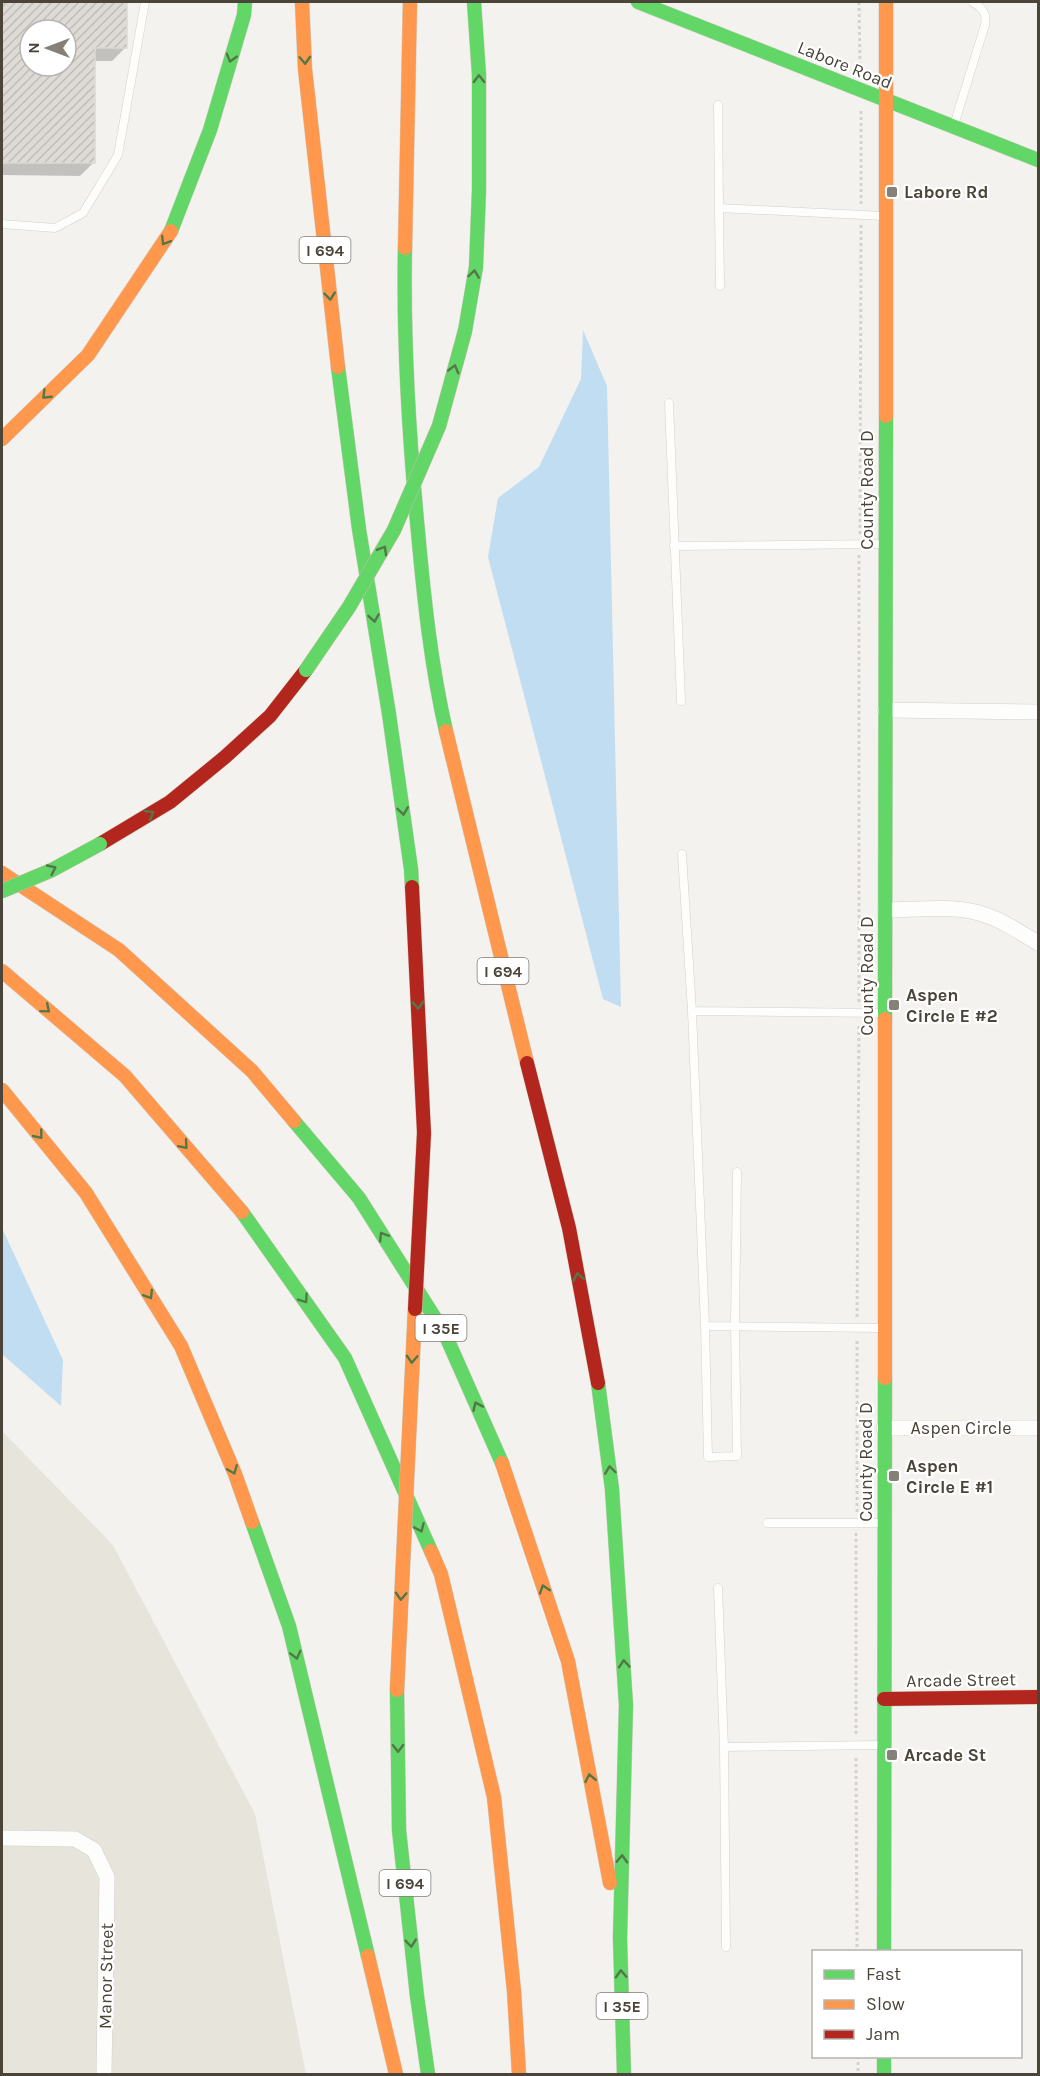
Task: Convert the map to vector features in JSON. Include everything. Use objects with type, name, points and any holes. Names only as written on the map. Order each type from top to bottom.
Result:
[{"type":"main road","points":[[2,439],[88,355],[169,236],[210,130],[244,15],[245,2]]},
{"type":"main road","name":"I 694","points":[[302,2],[305,69],[339,372],[359,528],[411,869],[424,1133],[397,1690],[399,1830],[428,2074]]},
{"type":"main road","name":"I 694","points":[[410,2],[404,298],[408,429],[423,584],[444,720],[479,871],[569,1228],[595,1362],[612,1489],[627,1705],[620,1938]]},
{"type":"main road","points":[[2,891],[52,870],[100,844],[170,802],[225,758],[270,716],[306,670],[350,608],[394,530],[439,426],[465,331],[476,267],[479,75],[474,2]]},
{"type":"main road","name":"Labore Road","points":[[638,2],[1038,160]]},
{"type":"main road","name":"County Road D","points":[[884,1950],[886,2]]},
{"type":"main road","name":"I 35E","points":[[2,873],[119,950],[252,1071],[358,1198],[445,1334],[499,1453],[568,1661],[620,1938],[624,2074]]},
{"type":"main road","points":[[2,971],[125,1076],[248,1219],[345,1358],[441,1574],[494,1797],[514,1991],[519,2074]]},
{"type":"main road","points":[[2,1089],[86,1193],[174,1336],[235,1474],[289,1626],[396,2074]]},
{"type":"main road","name":"Arcade Street","points":[[884,1699],[1038,1697]]},
{"type":"main road","points":[[884,2058],[884,2074]]},
{"type":"street","points":[[885,710],[1038,712]]},
{"type":"street","points":[[885,910],[978,912],[1038,942]]},
{"type":"street","name":"Aspen Circle","points":[[884,1428],[1038,1428]]},
{"type":"street","name":"Manor Street","points":[[2,1838],[75,1839],[94,1850],[107,1877],[104,2074]]},
{"type":"lane","points":[[2,224],[55,228],[83,213],[118,155],[145,2]]},
{"type":"lane","points":[[954,126],[985,26],[986,16],[982,8],[972,2]]},
{"type":"lane","points":[[718,105],[720,286]]},
{"type":"lane","points":[[719,208],[886,216]]},
{"type":"lane","points":[[669,403],[681,701]]},
{"type":"lane","points":[[674,546],[885,544]]},
{"type":"lane","points":[[682,854],[692,1011],[708,1457],[737,1456],[735,1326],[737,1172]]},
{"type":"lane","points":[[692,1011],[885,1013]]},
{"type":"lane","points":[[705,1326],[884,1328]]},
{"type":"lane","points":[[767,1523],[884,1523]]},
{"type":"lane","points":[[718,1588],[724,1748],[726,1947]]},
{"type":"lane","points":[[724,1748],[884,1744]]},
{"type":"path","points":[[857,1950],[856,1523],[861,215],[859,2]]},
{"type":"path","points":[[858,2058],[858,2074]]},
{"type":"shaded area","points":[[2,1431],[113,1545],[255,1814],[306,2074],[2,2074]]},
{"type":"water","points":[[583,330],[607,386],[621,1007],[603,999],[488,557],[498,498],[539,467],[581,379]]},
{"type":"water","points":[[2,1228],[63,1360],[61,1406],[2,1354]]},
{"type":"building","points":[[2,2],[127,2],[127,48],[95,48],[95,163],[2,163]]},
{"type":"traffic: fast","points":[[171,231],[210,130],[244,15],[245,2]]},
{"type":"traffic: fast","points":[[465,331],[476,267],[479,190],[479,75],[474,2]]},
{"type":"traffic: fast","points":[[638,2],[1038,160]]},
{"type":"traffic: fast","points":[[405,248],[406,355],[415,496],[429,632],[446,731]]},
{"type":"traffic: fast","points":[[306,670],[349,607],[394,530],[439,426],[465,331]]},
{"type":"traffic: fast","points":[[338,367],[359,529],[389,714],[412,887]]},
{"type":"traffic: fast","points":[[885,1019],[886,416]]},
{"type":"traffic: fast","points":[[2,891],[52,870],[100,844]]},
{"type":"traffic: fast","points":[[294,1121],[359,1198],[445,1334],[502,1463]]},
{"type":"traffic: fast","points":[[242,1212],[345,1358],[431,1551]]},
{"type":"traffic: fast","points":[[884,1950],[885,1378]]},
{"type":"traffic: fast","points":[[598,1383],[612,1489],[626,1705],[620,1938],[624,2074]]},
{"type":"traffic: fast","points":[[252,1522],[289,1626],[368,1956]]},
{"type":"traffic: fast","points":[[397,1690],[399,1830],[428,2074]]},
{"type":"traffic: fast","points":[[884,2058],[884,2074]]},
{"type":"traffic: slow","points":[[302,2],[305,69],[338,367]]},
{"type":"traffic: slow","points":[[405,248],[410,2]]},
{"type":"traffic: slow","points":[[886,2],[886,416]]},
{"type":"traffic: slow","points":[[2,439],[88,355],[171,231]]},
{"type":"traffic: slow","points":[[446,731],[527,1063]]},
{"type":"traffic: slow","points":[[2,873],[119,950],[252,1071],[294,1121]]},
{"type":"traffic: slow","points":[[2,971],[125,1076],[242,1212]]},
{"type":"traffic: slow","points":[[885,1019],[885,1378]]},
{"type":"traffic: slow","points":[[2,1090],[86,1193],[181,1346],[235,1474],[252,1522]]},
{"type":"traffic: slow","points":[[397,1690],[415,1309]]},
{"type":"traffic: slow","points":[[502,1463],[568,1661],[610,1883]]},
{"type":"traffic: slow","points":[[431,1551],[441,1574],[494,1797],[514,1991],[519,2074]]},
{"type":"traffic: slow","points":[[368,1956],[396,2074]]},
{"type":"traffic: jam","points":[[100,844],[170,802],[225,757],[270,716],[306,670]]},
{"type":"traffic: jam","points":[[412,887],[424,1133]]},
{"type":"traffic: jam","points":[[527,1063],[569,1228],[598,1383]]},
{"type":"traffic: jam","points":[[415,1309],[424,1133]]},
{"type":"traffic: jam","points":[[884,1699],[1038,1697]]},
{"type":"place","name":"Labore Rd","points":[[892,192]]},
{"type":"place","name":"Aspen Circle E #2","points":[[894,1005]]},
{"type":"place","name":"Aspen Circle E #1","points":[[894,1476]]},
{"type":"place","name":"Arcade St","points":[[892,1755]]}]
